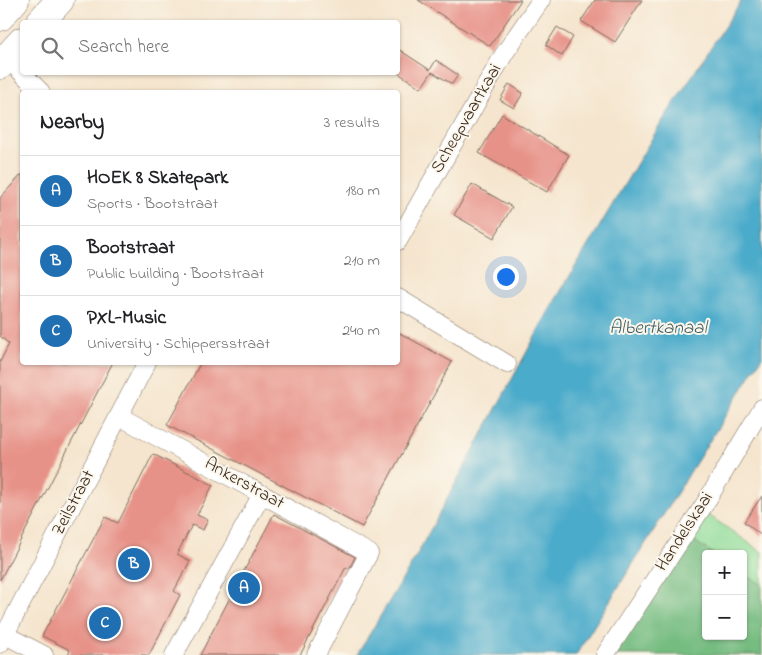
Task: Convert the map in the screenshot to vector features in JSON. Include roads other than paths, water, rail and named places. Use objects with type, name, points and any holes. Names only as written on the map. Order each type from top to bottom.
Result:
[{"type":"highway","points":[[0,17],[15,0]]},
{"type":"highway","points":[[42,20],[60,0]]},
{"type":"street","name":"Scheepvaartkaai","points":[[400,237],[504,54],[541,0]]},
{"type":"street","points":[[7,54],[20,69]]},
{"type":"street","points":[[26,75],[39,90]]},
{"type":"street","points":[[400,299],[507,364]]},
{"type":"street","name":"Zeilstraat","points":[[2,639],[145,365]]},
{"type":"street","name":"Handelskaai","points":[[605,655],[756,429],[762,408]]},
{"type":"street","name":"Ankerstraat","points":[[119,416],[369,552],[316,655]]},
{"type":"street","points":[[174,655],[262,494]]},
{"type":"street","points":[[2,639],[44,655]]},
{"type":"water","name":"Albertkanaal","points":[[742,0],[762,0],[762,357],[576,655],[357,655],[414,560],[550,309],[663,120]]},
{"type":"place","name":"Bootstraat","points":[[134,564]]},
{"type":"place","name":"HOEK 8 Skatepark","points":[[244,588]]},
{"type":"place","name":"PXL-Music","points":[[105,623]]}]
